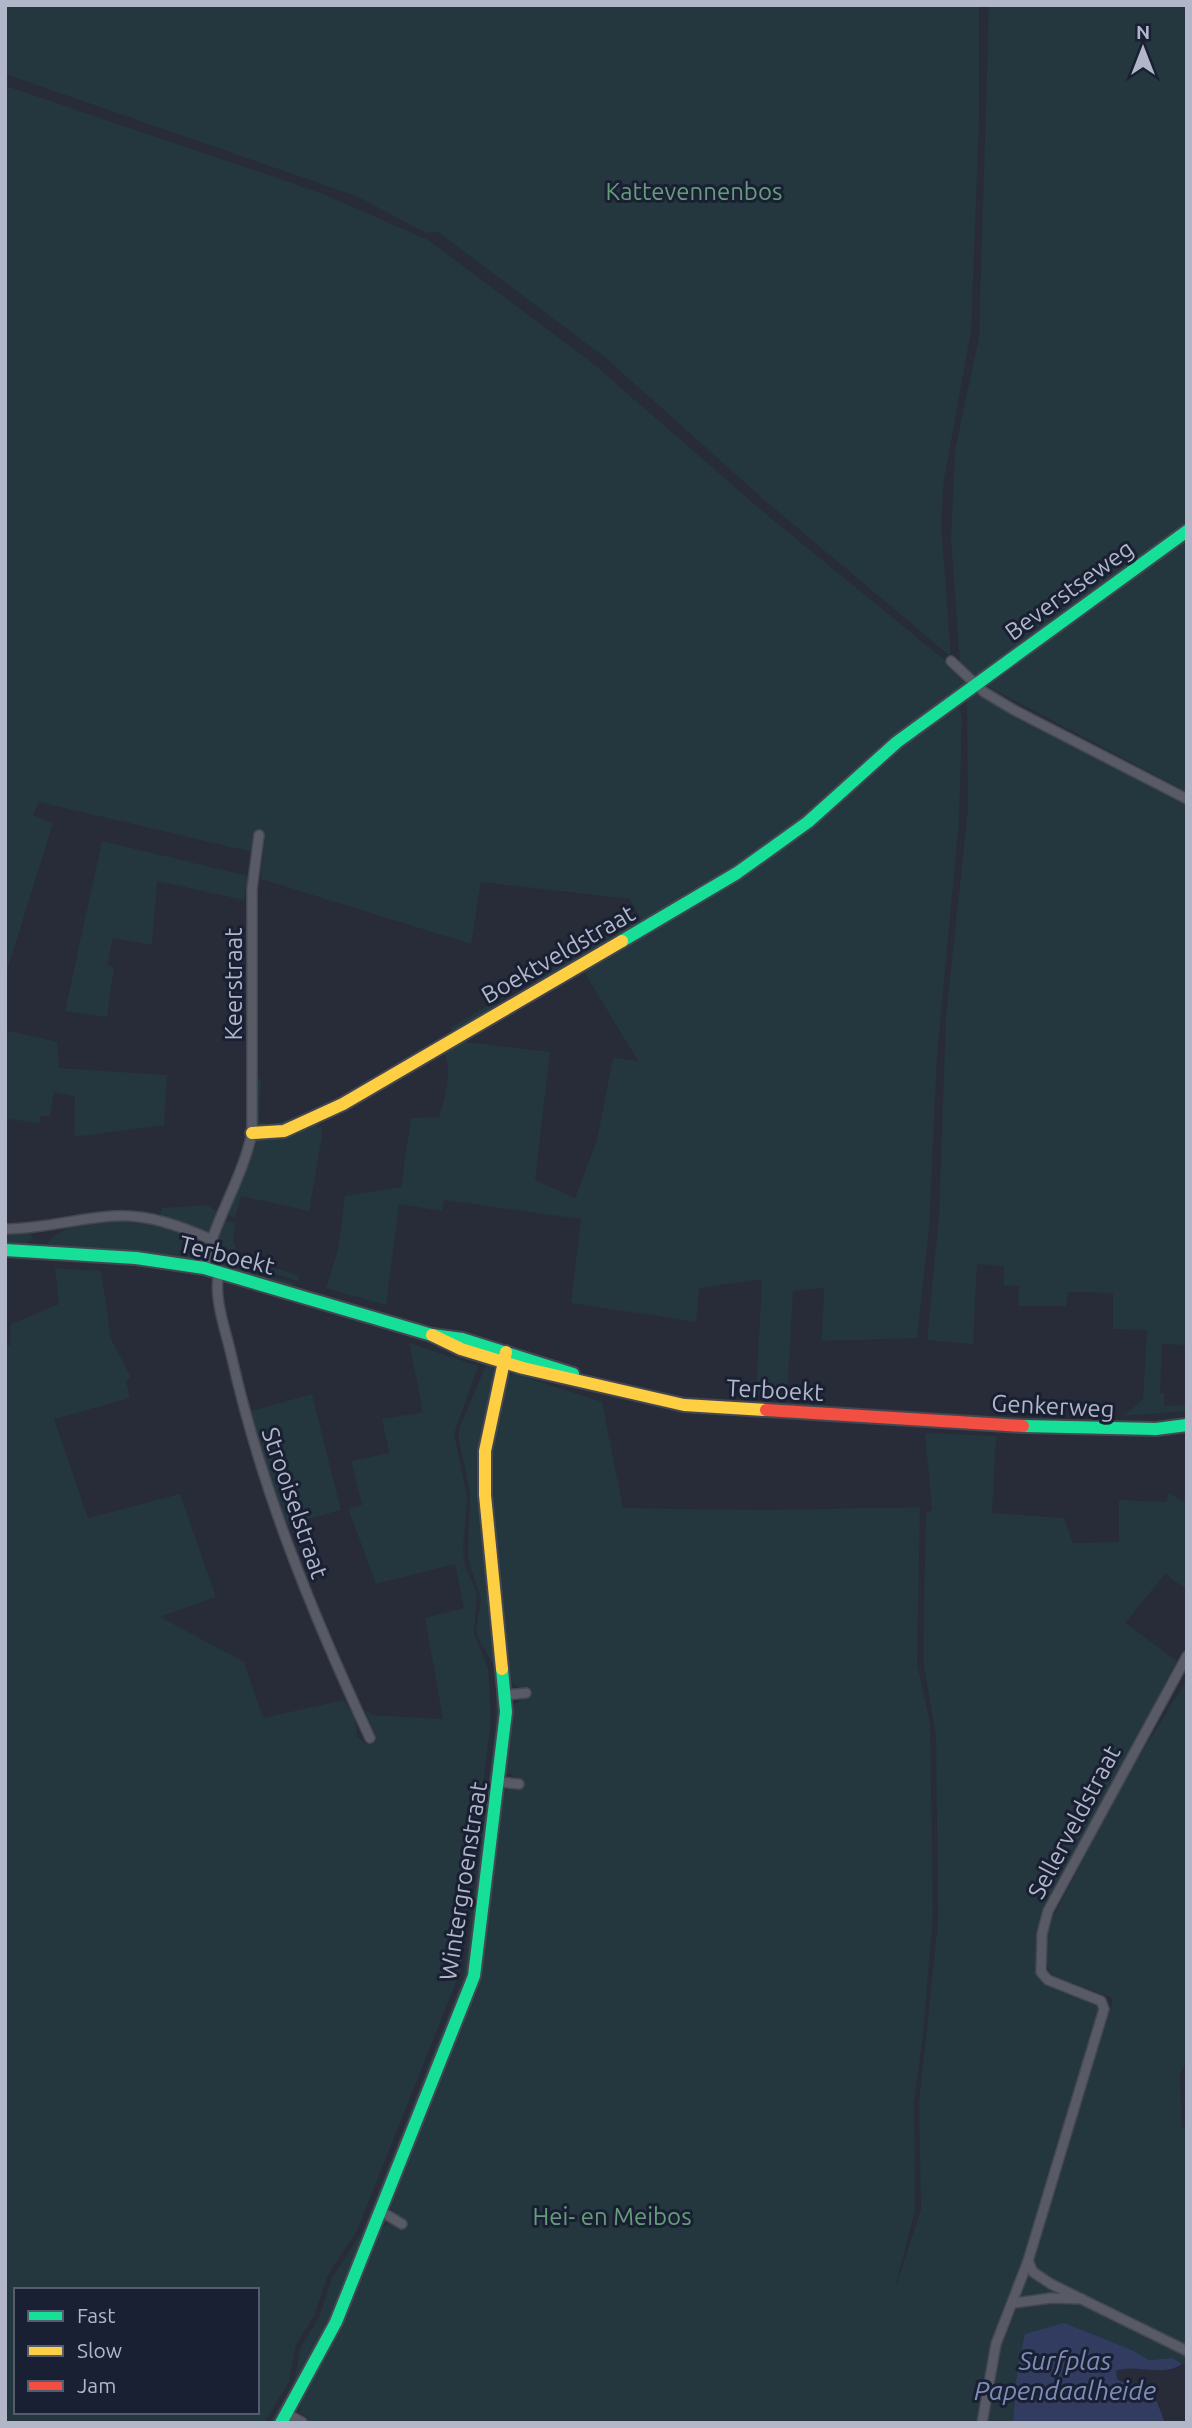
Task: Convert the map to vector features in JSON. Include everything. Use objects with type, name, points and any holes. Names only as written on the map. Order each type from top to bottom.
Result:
[{"type":"street","name":"Beverstseweg","points":[[977,683],[1187,531]]},
{"type":"street","points":[[951,661],[984,692],[1014,710],[1187,799]]},
{"type":"street","name":"Boektveldstraat","points":[[252,1133],[284,1131],[343,1104],[597,953],[687,905],[808,822],[898,742],[977,683]]},
{"type":"street","name":"Keerstraat","points":[[252,1133],[252,889],[259,835]]},
{"type":"street","points":[[204,1268],[210,1239],[246,1161],[252,1133]]},
{"type":"street","name":"Terboekt","points":[[5,1229],[71,1224],[114,1216],[158,1220],[210,1239]]},
{"type":"street","name":"Terboekt","points":[[5,1250],[136,1258],[219,1271],[432,1335],[461,1349],[567,1371],[591,1383],[684,1405],[918,1420]]},
{"type":"street","name":"Strooiselstraat","points":[[219,1271],[216,1286],[259,1466],[317,1624],[370,1738]]},
{"type":"street","name":"Wintergroenstraat","points":[[284,2418],[336,2322],[474,1976],[499,1782],[506,1695],[485,1495],[485,1451],[505,1357]]},
{"type":"street","name":"Genkerweg","points":[[918,1420],[1102,1430],[1156,1429],[1187,1425]]},
{"type":"street","name":"Sellerveldstraat","points":[[982,2423],[996,2344],[1028,2261],[1104,2003],[1048,1979],[1041,1972],[1044,1922],[1187,1656]]},
{"type":"street","points":[[506,1695],[526,1693]]},
{"type":"street","points":[[499,1782],[519,1784]]},
{"type":"street","points":[[382,2212],[402,2224]]},
{"type":"street","points":[[1028,2261],[1034,2272],[1051,2284],[1087,2299],[1187,2351]]},
{"type":"street","points":[[1014,2303],[1051,2298],[1087,2299]]},
{"type":"street","points":[[284,2418],[302,2422]]},
{"type":"green space","name":"Kattevennenbos","points":[[5,5],[979,5],[979,123],[971,331],[944,480],[941,523],[951,657],[762,498],[607,359],[438,232],[426,233],[356,196],[5,74]]},
{"type":"green space","points":[[989,5],[1187,5],[1187,792],[989,687],[960,664],[951,540],[955,450],[979,337]]},
{"type":"green space","points":[[6,86],[321,193],[428,240],[591,362],[773,520],[969,680],[968,685],[793,827],[740,866],[538,984],[534,978],[639,916],[630,899],[481,882],[471,944],[261,879],[264,838],[253,836],[252,852],[39,802],[33,815],[53,823],[5,977]]},
{"type":"green space","points":[[976,691],[1021,719],[1187,805],[1187,1345],[1162,1344],[1160,1393],[1164,1393],[1164,1406],[1187,1405],[1187,1411],[1123,1416],[1143,1399],[1147,1330],[1113,1329],[1113,1293],[1068,1292],[1066,1306],[1018,1306],[1019,1286],[1004,1285],[1004,1266],[977,1264],[973,1344],[927,1340],[939,1215],[946,1015],[968,809],[967,699]]},
{"type":"green space","points":[[952,707],[960,709],[962,718],[959,821],[937,1056],[929,1229],[917,1338],[822,1341],[824,1288],[793,1291],[787,1398],[756,1395],[762,1279],[699,1288],[696,1322],[571,1303],[581,1219],[444,1200],[442,1211],[399,1204],[386,1305],[326,1288],[338,1250],[345,1196],[401,1187],[411,1118],[439,1117],[443,1102],[448,1077],[447,1061],[445,1054],[437,1057],[436,1054],[492,1020],[495,1023],[465,1042],[550,1052],[535,1180],[575,1198],[597,1140],[613,1058],[638,1061],[583,970],[675,916]]},
{"type":"green space","points":[[102,841],[248,876],[244,900],[157,881],[152,945],[113,938],[107,965],[114,967],[107,1017],[65,1011]]},
{"type":"green space","points":[[495,1001],[497,1009],[454,1034],[450,1028]]},
{"type":"green space","points":[[5,1030],[57,1042],[59,1068],[167,1075],[164,1125],[74,1137],[75,1096],[54,1092],[50,1116],[40,1116],[40,1124],[5,1118]]},
{"type":"green space","points":[[256,1079],[261,1079],[259,1121],[273,1124],[295,1116],[295,1123],[257,1127]]},
{"type":"green space","points":[[316,1122],[318,1128],[322,1126],[322,1136],[309,1211],[241,1196],[235,1218],[225,1214],[243,1179],[257,1140]]},
{"type":"green space","points":[[207,1205],[217,1212],[209,1233],[164,1220],[160,1215],[162,1208]]},
{"type":"green space","points":[[111,1219],[146,1222],[179,1230],[201,1239],[205,1249],[199,1258],[190,1259],[138,1251],[46,1247],[50,1240],[65,1230],[84,1223]]},
{"type":"green space","points":[[220,1223],[235,1223],[233,1242],[241,1257],[299,1276],[297,1281],[258,1268],[217,1242]]},
{"type":"green space","points":[[29,1231],[33,1238],[25,1245],[5,1244],[5,1232]]},
{"type":"green space","points":[[214,1244],[262,1273],[296,1284],[291,1286],[221,1266],[213,1260]]},
{"type":"green space","points":[[55,1268],[101,1271],[111,1339],[131,1377],[126,1381],[130,1398],[54,1419],[88,1518],[180,1494],[216,1597],[160,1617],[244,1662],[263,1718],[344,1700],[355,1718],[357,1737],[367,1744],[377,1740],[365,1710],[373,1715],[443,1719],[425,1618],[464,1608],[455,1564],[376,1584],[348,1508],[362,1505],[351,1461],[389,1453],[382,1419],[423,1412],[409,1343],[478,1366],[454,1434],[467,1497],[463,1551],[466,1569],[477,1593],[474,1633],[488,1668],[491,1720],[460,1972],[357,2231],[328,2275],[314,2316],[296,2345],[289,2382],[264,2423],[5,2423],[5,1346],[10,1345],[11,1324],[59,1304]]},
{"type":"green space","points":[[486,1365],[492,1366],[494,1374],[486,1416],[501,1718],[467,1979],[335,2312],[275,2423],[269,2423],[294,2382],[301,2346],[319,2318],[332,2278],[362,2232],[463,1977],[495,1730],[496,1684],[492,1662],[476,1630],[481,1599],[468,1559],[470,1491],[459,1429]]},
{"type":"green space","name":"Hei- en Meibos","points":[[513,1373],[602,1402],[623,1508],[765,1510],[920,1507],[917,1664],[930,1723],[933,1915],[923,2036],[914,2102],[915,2210],[894,2292],[921,2210],[919,2102],[938,1922],[936,1737],[923,1659],[926,1513],[932,1510],[925,1433],[996,1436],[992,1513],[1064,1518],[1073,1543],[1119,1542],[1119,1500],[1167,1502],[1168,1493],[1187,1503],[1187,1590],[1165,1574],[1125,1623],[1177,1661],[1036,1932],[1036,1967],[1044,1984],[1111,2008],[1113,1998],[1053,1976],[1046,1956],[1049,1928],[1128,1774],[1187,1680],[1187,2059],[1180,2075],[1182,2126],[1187,2131],[1187,2366],[1173,2358],[1149,2360],[1132,2350],[1064,2324],[1017,2370],[1013,2423],[307,2423],[308,2418],[299,2412],[303,2395],[340,2327],[379,2230],[386,2225],[405,2222],[390,2208],[391,2200],[478,1974],[501,1798],[507,1789],[519,1788],[521,1780],[506,1772],[511,1707],[526,1697],[525,1689],[514,1685],[508,1678],[496,1566],[491,1467],[493,1424],[500,1391]]},
{"type":"green space","points":[[312,1394],[341,1510],[286,1525],[263,1465],[251,1411]]},
{"type":"water","name":"Surfplas Papendaalheide","points":[[1064,2323],[1132,2350],[1149,2360],[1173,2358],[1182,2364],[1166,2370],[1132,2368],[1116,2371],[1117,2379],[1121,2381],[1152,2389],[1165,2423],[1013,2423],[1017,2370],[1025,2334]]},
{"type":"traffic: fast","points":[[622,941],[737,873],[808,822],[897,742],[1187,531]]},
{"type":"traffic: fast","points":[[5,1250],[136,1258],[204,1268],[432,1335],[462,1339],[573,1374]]},
{"type":"traffic: fast","points":[[1023,1426],[1156,1429],[1187,1425]]},
{"type":"traffic: fast","points":[[281,2423],[336,2322],[474,1976],[506,1712],[502,1669]]},
{"type":"traffic: slow","points":[[252,1133],[284,1131],[343,1104],[622,941]]},
{"type":"traffic: slow","points":[[432,1335],[461,1349],[523,1368],[684,1405],[766,1410]]},
{"type":"traffic: slow","points":[[502,1669],[485,1495],[485,1451],[506,1352]]},
{"type":"traffic: jam","points":[[766,1410],[1023,1426]]}]
